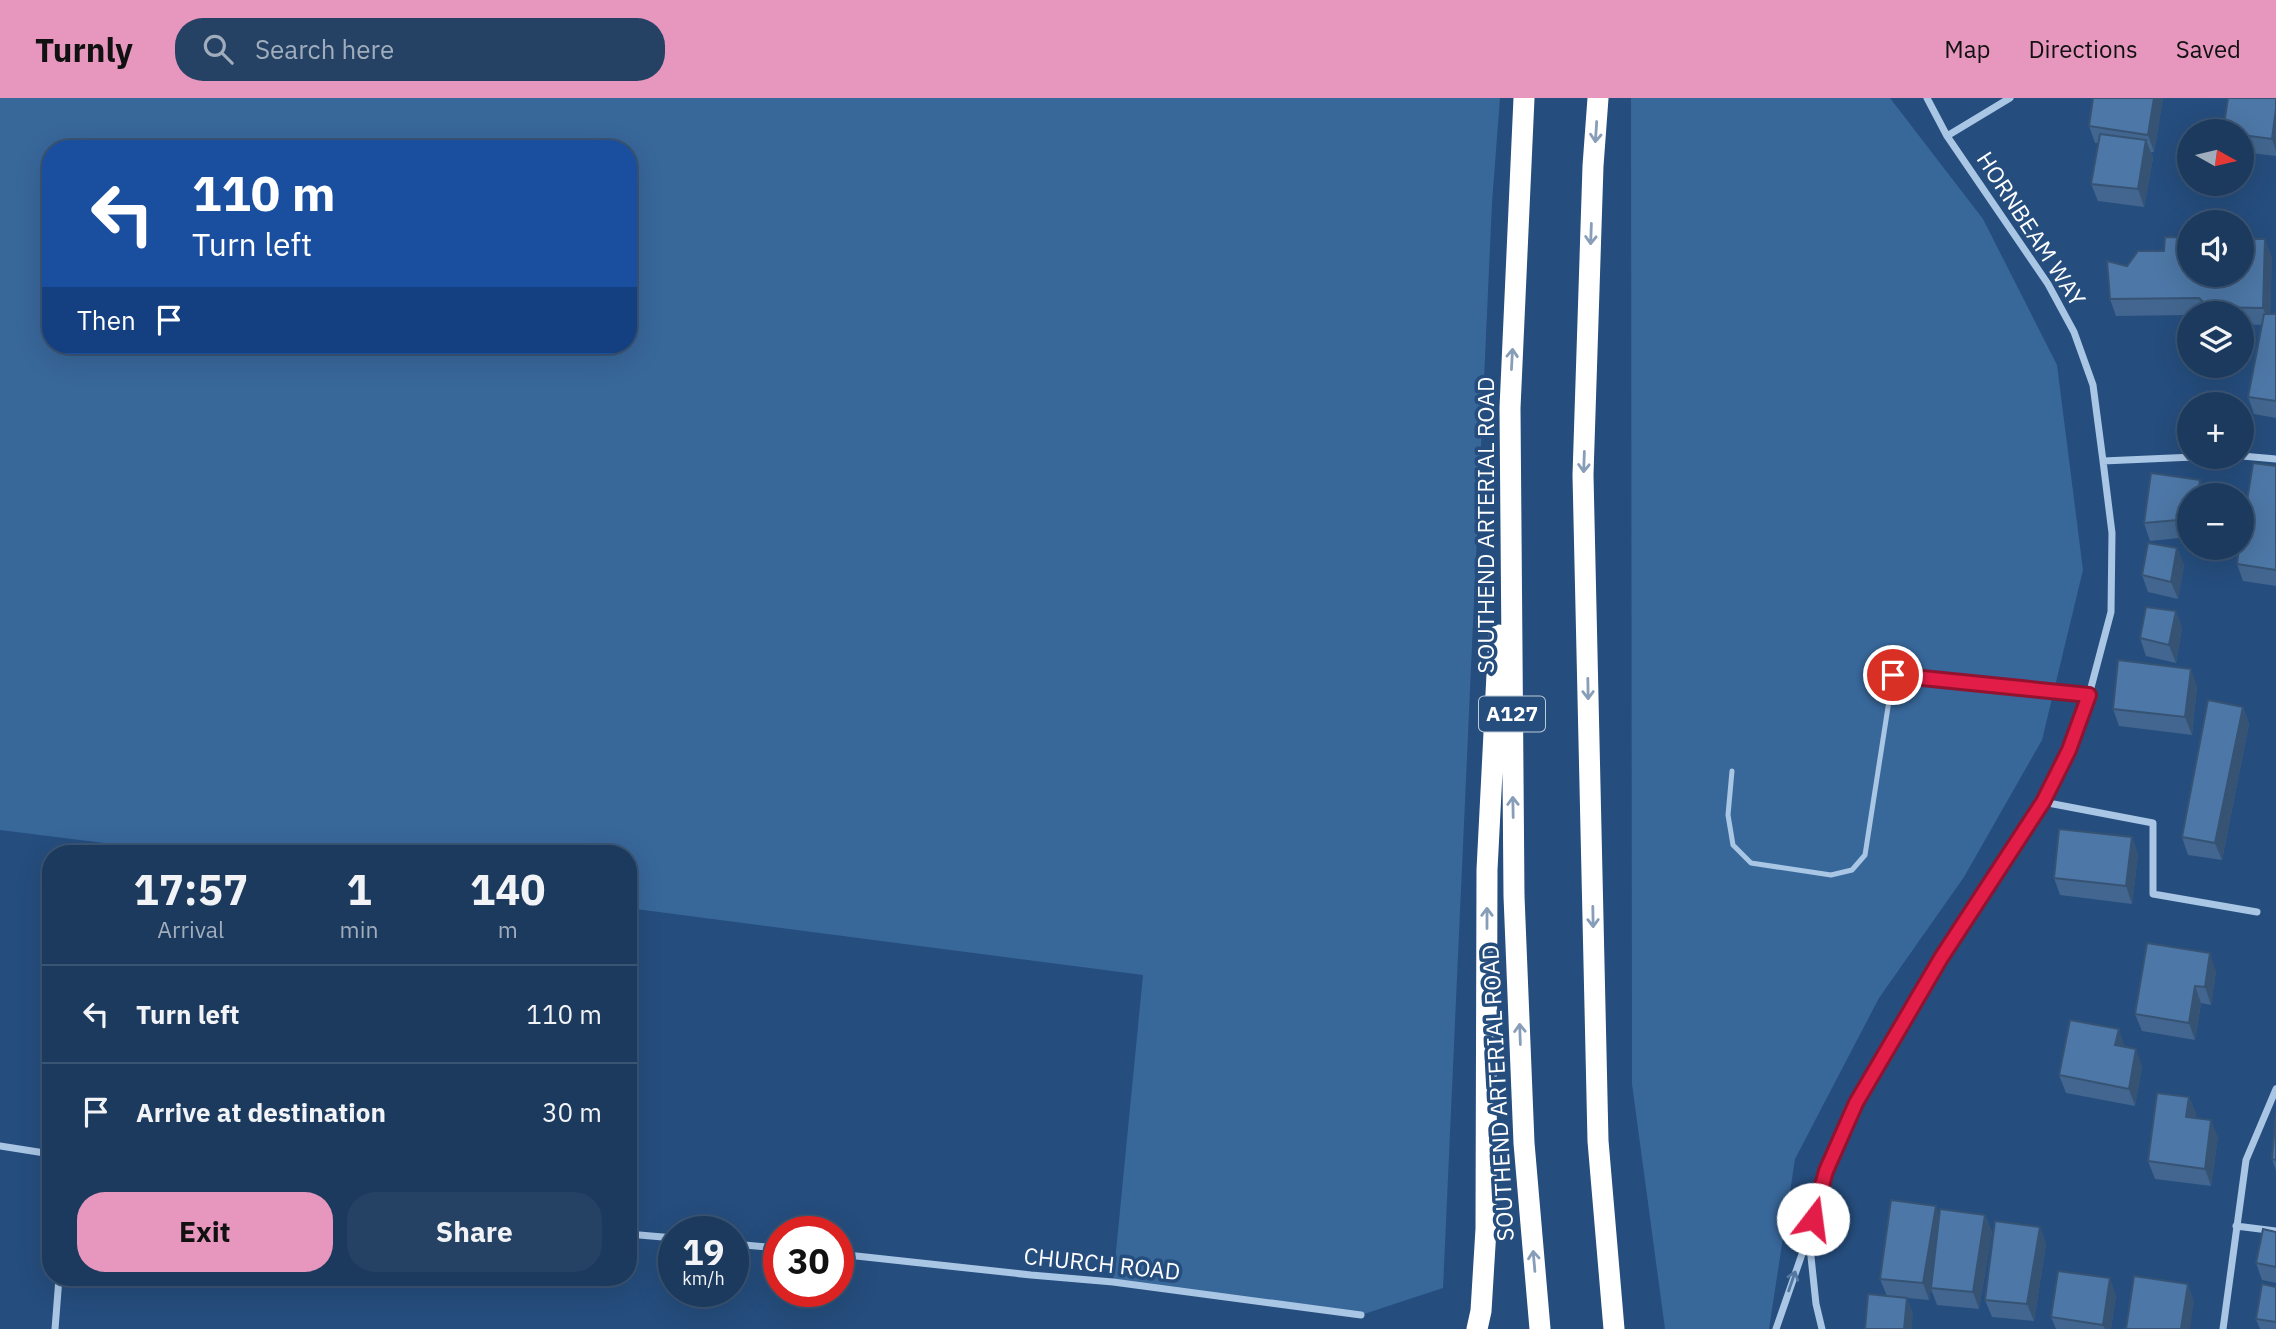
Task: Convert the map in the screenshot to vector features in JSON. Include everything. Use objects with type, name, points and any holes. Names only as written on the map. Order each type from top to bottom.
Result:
[{"type":"highway","name":"SOUTHEND ARTERIAL ROAD","points":[[1524,98],[1510,408],[1514,896],[1524,1143],[1540,1329]]},
{"type":"highway","points":[[1598,98],[1593,166],[1583,475],[1598,1141],[1614,1329]]},
{"type":"highway","name":"A127","points":[[1477,1329],[1481,1311],[1486,1229],[1487,870],[1510,408]]},
{"type":"street","name":"HORNBEAM WAY","points":[[1776,1329],[1809,1234],[1826,1171],[1856,1103],[1941,958],[2043,802],[2069,750],[2089,695],[2110,612],[2112,533],[2093,385],[2074,332],[2048,284],[1948,136],[1927,98]]},
{"type":"street","points":[[1948,136],[2010,98]]},
{"type":"street","points":[[2254,457],[2276,459]]},
{"type":"street","points":[[2103,461],[2177,458]]},
{"type":"street","points":[[2043,802],[2153,823],[2153,894],[2257,912]]},
{"type":"street","points":[[2223,1329],[2246,1160],[2276,1089]]},
{"type":"street","points":[[0,1146],[42,1153]]},
{"type":"street","points":[[2236,1226],[2276,1231]]},
{"type":"street","name":"HORNBEAM WAY","points":[[1809,1234],[1816,1304],[1822,1329]]},
{"type":"street","points":[[637,1235],[658,1237]]},
{"type":"street","name":"CHURCH ROAD","points":[[854,1256],[1113,1282],[1361,1315]]},
{"type":"street","points":[[55,1329],[58,1286]]},
{"type":"lane","points":[[1732,771],[1728,815],[1733,845],[1751,863],[1831,876],[1852,870],[1865,855],[1893,675],[2089,695]]},
{"type":"shaded area","points":[[0,98],[1500,98],[1492,203],[1443,1288],[1361,1315],[1113,1282],[1143,975],[637,909],[637,845],[120,845],[0,830]]},
{"type":"shaded area","points":[[1631,98],[1890,98],[1983,219],[2057,365],[2083,570],[2042,740],[1964,877],[1879,998],[1795,1159],[1769,1329],[1665,1329],[1632,1084]]},
{"type":"building","points":[[2093,98],[2154,98],[2148,135],[2089,126]]},
{"type":"building","points":[[2228,98],[2276,98],[2272,139],[2254,137],[2254,119],[2225,119]]},
{"type":"building","points":[[2100,134],[2146,140],[2138,189],[2091,184]]},
{"type":"building","points":[[2165,237],[2177,238],[2177,287],[2254,287],[2254,239],[2265,239],[2263,308],[2254,308],[2254,301],[2202,301],[2199,298],[2110,299],[2107,261],[2127,266],[2138,251],[2164,251]]},
{"type":"building","points":[[2264,314],[2276,314],[2276,401],[2254,398],[2254,392],[2249,392],[2252,378],[2254,378]]},
{"type":"building","points":[[2254,463],[2276,466],[2276,570],[2237,564],[2238,560],[2254,560],[2254,483],[2250,483]]},
{"type":"building","points":[[2151,473],[2200,480],[2200,483],[2177,483],[2177,520],[2144,523]]},
{"type":"building","points":[[2148,543],[2177,548],[2171,582],[2142,575]]},
{"type":"building","points":[[2146,607],[2176,611],[2169,645],[2140,638]]},
{"type":"building","points":[[2118,660],[2191,669],[2185,717],[2113,709]]},
{"type":"building","points":[[2208,700],[2243,707],[2215,843],[2182,837]]},
{"type":"building","points":[[2059,829],[2132,837],[2126,886],[2054,878]]},
{"type":"building","points":[[2147,943],[2210,953],[2205,987],[2195,986],[2189,1023],[2135,1014]]},
{"type":"building","points":[[2070,1020],[2119,1029],[2115,1045],[2136,1049],[2129,1089],[2059,1075]]},
{"type":"building","points":[[2157,1093],[2189,1097],[2186,1117],[2211,1120],[2205,1169],[2148,1161]]},
{"type":"building","points":[[2276,1113],[2276,1160],[2272,1159]]},
{"type":"building","points":[[1891,1200],[1936,1206],[1923,1283],[1880,1279]]},
{"type":"building","points":[[1940,1209],[1985,1215],[1973,1292],[1931,1288]]},
{"type":"building","points":[[1995,1221],[2040,1227],[2027,1304],[1985,1300]]},
{"type":"building","points":[[2263,1229],[2276,1232],[2276,1267],[2256,1263]]},
{"type":"building","points":[[2058,1271],[2110,1278],[2103,1325],[2051,1317]]},
{"type":"building","points":[[2134,1276],[2188,1284],[2181,1329],[2126,1329]]},
{"type":"building","points":[[2262,1284],[2276,1287],[2276,1322],[2256,1319]]},
{"type":"building","points":[[1868,1294],[1907,1298],[1904,1329],[1865,1329]]},
{"type":"route","points":[[1813,1219],[1826,1171],[1856,1103],[1941,958],[2043,802],[2069,750],[2089,695],[1893,675]]}]
